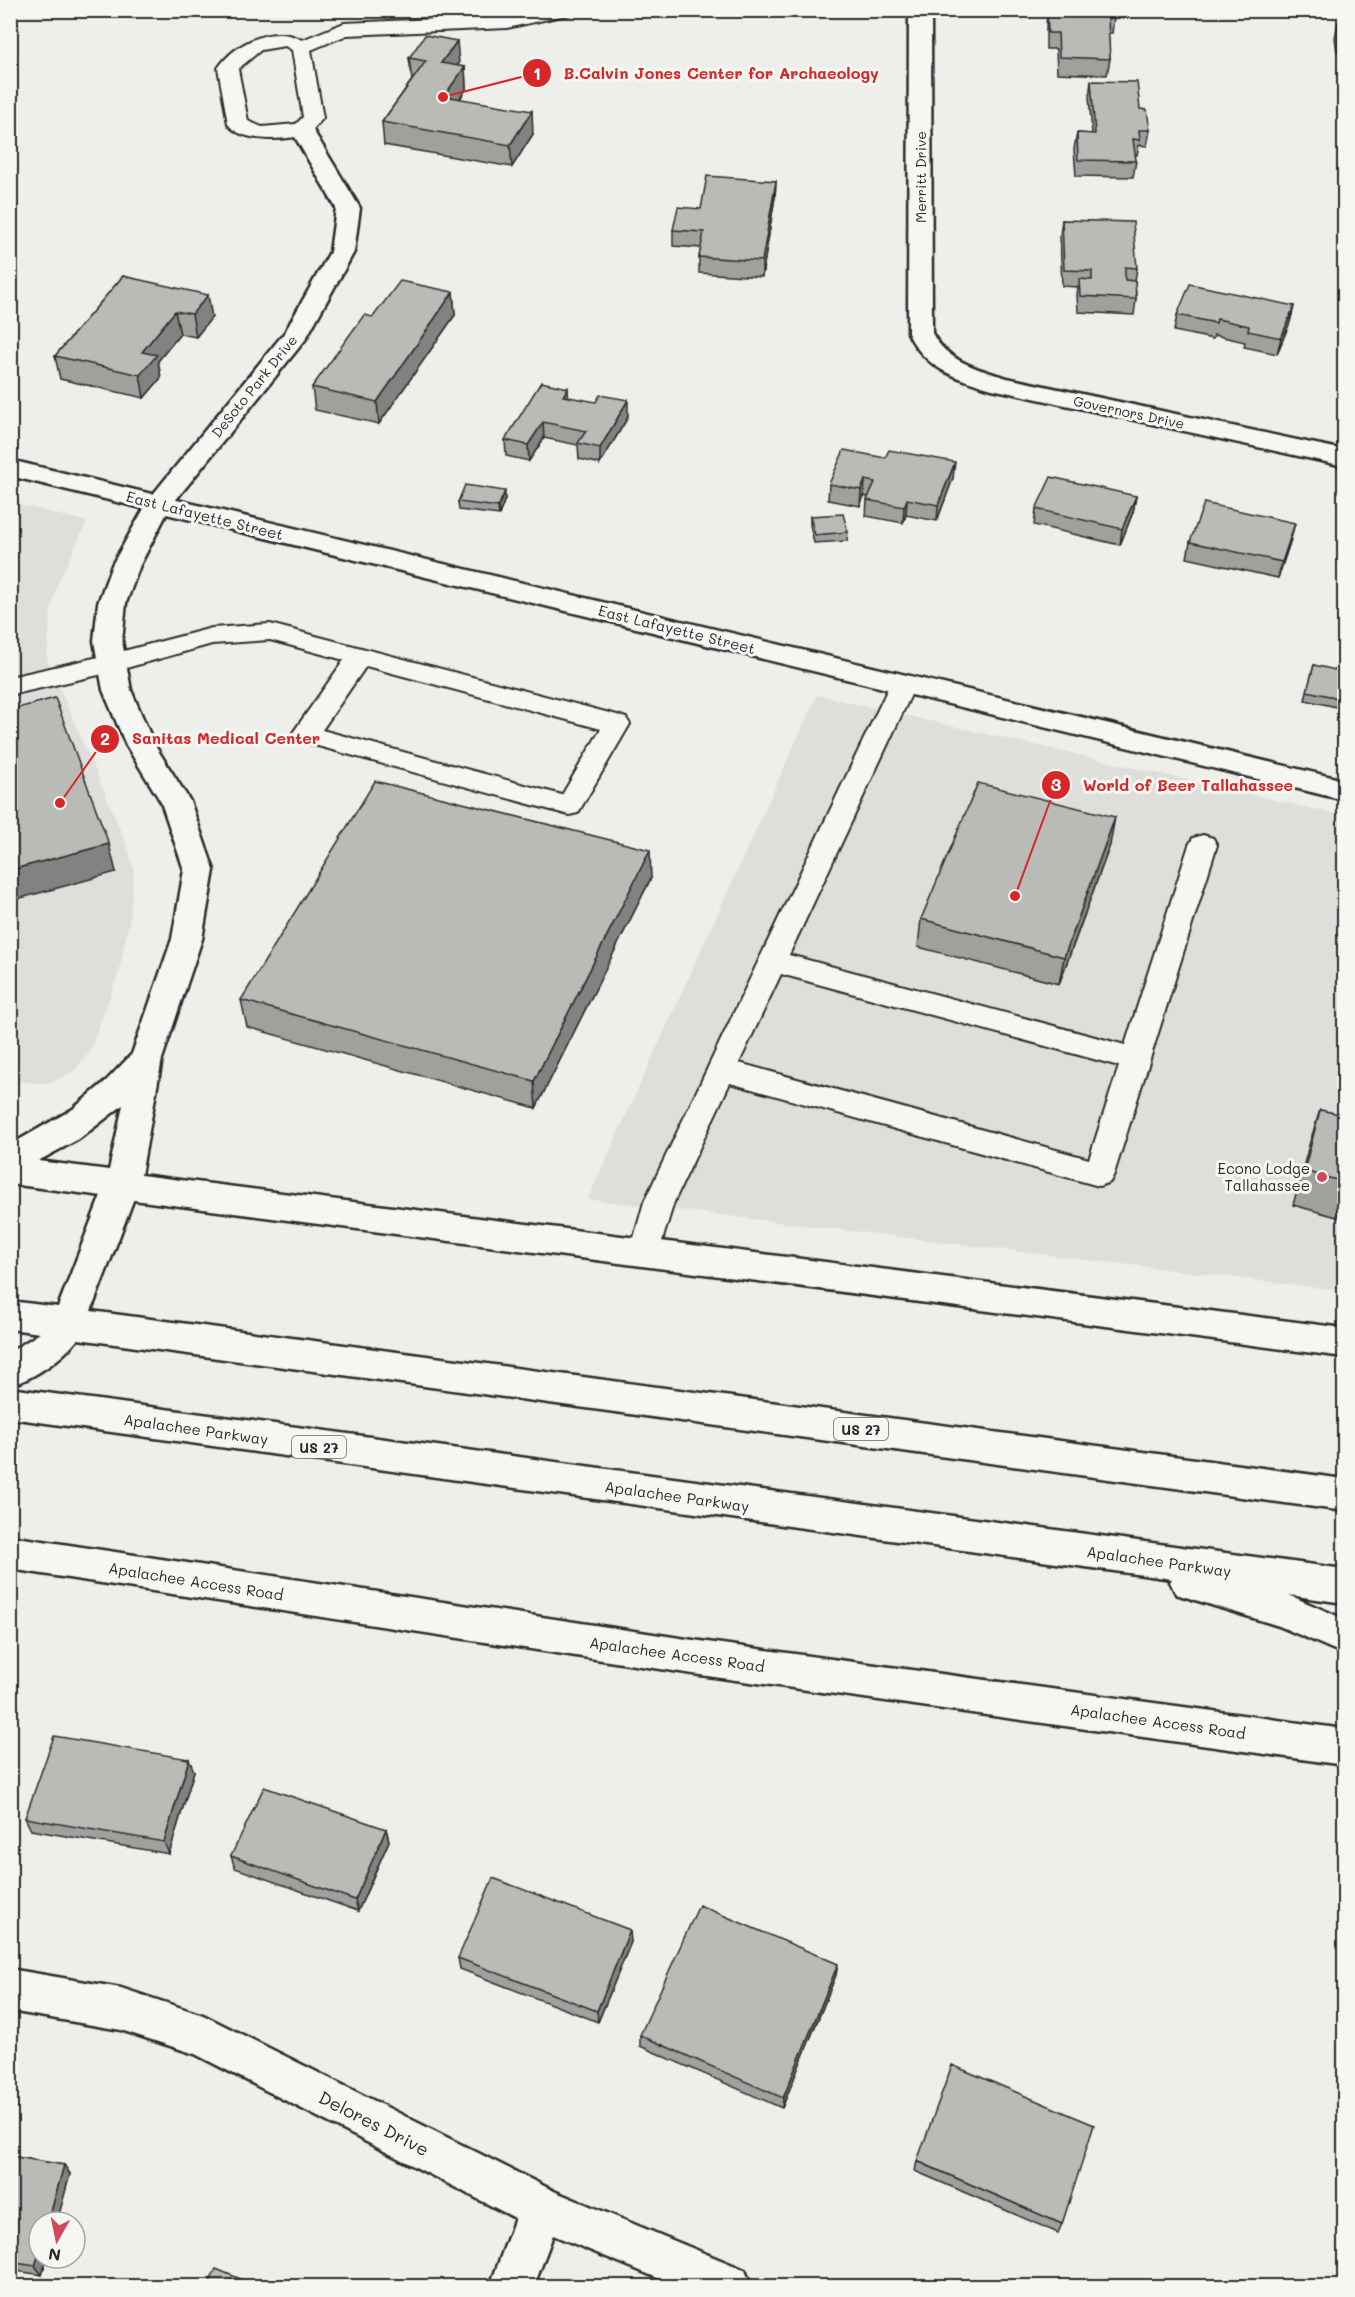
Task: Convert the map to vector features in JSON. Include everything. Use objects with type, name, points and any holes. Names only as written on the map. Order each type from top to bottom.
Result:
[{"type":"street","name":"Merritt Drive","points":[[920,10],[920,333],[924,343]]},
{"type":"street","name":"DeSoto Park Drive","points":[[146,1059],[187,939],[199,870],[175,801],[140,745],[117,690],[108,641],[112,603],[126,565],[159,504],[296,335],[342,252],[348,208],[302,130]]},
{"type":"street","name":"Governors Drive","points":[[924,343],[933,354],[957,370],[1001,384],[1344,458]]},
{"type":"street","name":"East Lafayette Street","points":[[10,468],[1344,790]]},
{"type":"street","points":[[10,1159],[42,1144],[93,1111],[131,1078],[146,1059]]},
{"type":"street","points":[[10,1371],[54,1343],[69,1323],[122,1185],[133,1138],[146,1059]]},
{"type":"street","points":[[10,1171],[1344,1344]]},
{"type":"street","name":"US 27","points":[[10,1315],[1344,1495]]},
{"type":"street","name":"Apalachee Parkway","points":[[10,1403],[1344,1586]]},
{"type":"street","points":[[1054,1547],[1209,1587],[1286,1611],[1344,1637]]},
{"type":"street","name":"Apalachee Access Road","points":[[10,1552],[693,1657],[1344,1747]]},
{"type":"street","name":"Delores Drive","points":[[10,1990],[121,2009],[202,2036],[541,2208],[729,2286]]},
{"type":"street","points":[[512,2286],[541,2208]]},
{"type":"lane","points":[[301,47],[344,29],[507,22],[564,10]]},
{"type":"lane","points":[[288,40],[301,47],[313,118],[302,130],[260,133],[238,124],[228,68],[245,48],[263,41],[288,40]]},
{"type":"lane","points":[[10,686],[112,663],[212,636],[270,632],[617,724],[569,806],[305,735],[360,656]]},
{"type":"lane","points":[[645,1252],[659,1202],[903,684]]},
{"type":"lane","points":[[720,1069],[1099,1174],[1203,845]]},
{"type":"lane","points":[[771,961],[1135,1059]]},
{"type":"shaded area","points":[[10,502],[87,522],[57,585],[51,611],[47,658],[127,845],[134,869],[130,918],[119,972],[89,1053],[74,1071],[53,1082],[39,1083],[11,1081]]},
{"type":"shaded area","points":[[817,695],[1344,816],[1344,1291],[588,1199]]},
{"type":"building","points":[[1073,10],[1114,10],[1114,18],[1108,18],[1110,59],[1059,57],[1058,33],[1048,33],[1047,12],[1073,12]]},
{"type":"building","points":[[1338,23],[1344,23],[1344,35],[1341,35]]},
{"type":"building","points":[[425,35],[457,41],[441,63],[465,67],[444,96],[532,111],[510,145],[382,122],[426,61],[409,58]]},
{"type":"building","points":[[1091,81],[1137,82],[1140,109],[1147,110],[1150,130],[1139,130],[1140,140],[1133,139],[1136,161],[1078,160],[1077,133],[1095,134]]},
{"type":"building","points":[[707,176],[776,181],[762,261],[699,257],[704,232],[673,230],[678,207],[701,209]]},
{"type":"building","points":[[1062,220],[1133,222],[1137,268],[1125,267],[1125,280],[1135,281],[1136,299],[1080,296],[1079,279],[1092,280],[1092,271],[1064,270]]},
{"type":"building","points":[[123,276],[208,295],[192,314],[175,311],[142,352],[157,355],[140,375],[55,356]]},
{"type":"building","points":[[400,281],[453,292],[377,402],[312,387],[364,315],[373,317]]},
{"type":"building","points":[[1190,284],[1294,306],[1281,338],[1248,331],[1249,326],[1217,319],[1216,323],[1177,315]]},
{"type":"building","points":[[541,382],[568,388],[563,396],[596,402],[600,395],[628,400],[600,448],[578,443],[586,431],[543,422],[528,445],[505,440]]},
{"type":"building","points":[[844,450],[885,458],[889,450],[955,462],[938,505],[907,499],[904,507],[867,500],[875,482],[865,480],[861,490],[829,484]]},
{"type":"building","points":[[1051,477],[1136,496],[1122,529],[1036,509]]},
{"type":"building","points":[[465,485],[505,491],[498,507],[458,502]]},
{"type":"building","points":[[1204,503],[1295,523],[1282,562],[1190,542]]},
{"type":"building","points":[[843,514],[848,532],[815,535],[810,516]]},
{"type":"building","points":[[1314,665],[1344,672],[1343,699],[1307,691]]},
{"type":"building","points":[[55,698],[109,844],[10,870],[10,710]]},
{"type":"building","points":[[375,781],[650,850],[534,1081],[241,1000]]},
{"type":"building","points":[[978,783],[1115,817],[1064,957],[921,919]]},
{"type":"building","points":[[1320,1110],[1344,1115],[1344,1182],[1304,1171]]},
{"type":"building","points":[[54,1736],[189,1759],[164,1842],[25,1818]]},
{"type":"building","points":[[264,1787],[386,1829],[355,1900],[231,1856]]},
{"type":"building","points":[[493,1878],[630,1930],[597,2011],[458,1958]]},
{"type":"building","points":[[699,1905],[838,1964],[783,2098],[640,2035]]},
{"type":"building","points":[[952,2065],[1094,2125],[1062,2224],[917,2161]]},
{"type":"building","points":[[10,2156],[64,2165],[51,2210],[27,2210],[27,2265],[10,2262]]},
{"type":"building","points":[[216,2269],[258,2286],[208,2286]]},
{"type":"place","name":"B.Calvin Jones Center for Archaeology","points":[[443,97]]},
{"type":"place","name":"Sanitas Medical Center","points":[[60,803]]},
{"type":"place","name":"World of Beer Tallahassee","points":[[1015,896]]},
{"type":"place","name":"Econo Lodge Tallahassee","points":[[1322,1177]]}]
